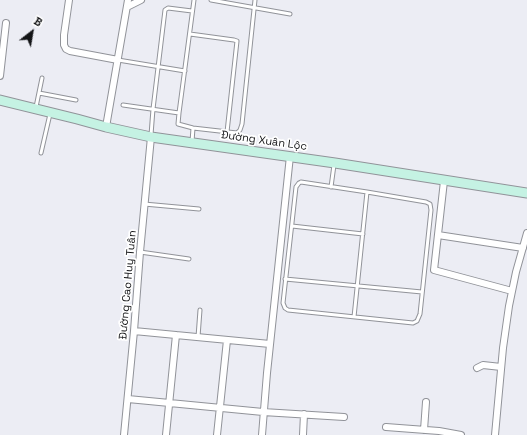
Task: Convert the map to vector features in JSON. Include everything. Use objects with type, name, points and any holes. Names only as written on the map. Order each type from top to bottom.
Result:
[{"type":"street","points":[[69,0],[64,35],[64,45],[66,49],[118,60]]},
{"type":"street","points":[[106,127],[128,0]]},
{"type":"street","points":[[127,7],[141,0]]},
{"type":"street","points":[[0,76],[6,23]]},
{"type":"street","name":"Đường Xuân Lộc","points":[[0,100],[151,137],[192,144],[290,156],[527,193]]},
{"type":"street","name":"Đường Cao Huy Tuân","points":[[124,435],[151,137]]},
{"type":"street","points":[[262,435],[290,156]]},
{"type":"street","points":[[444,181],[434,270],[512,291]]},
{"type":"street","points":[[495,435],[501,367],[512,291],[527,233]]},
{"type":"street","points":[[438,235],[523,248]]},
{"type":"street","points":[[134,331],[270,344]]},
{"type":"street","points":[[166,435],[176,335]]},
{"type":"street","points":[[217,435],[227,340]]},
{"type":"street","points":[[477,368],[483,365],[501,367]]},
{"type":"street","points":[[128,399],[264,412],[344,417]]},
{"type":"street","points":[[421,432],[426,402]]},
{"type":"street","points":[[303,435],[304,414]]},
{"type":"street","points":[[386,427],[421,432],[461,435]]},
{"type":"lane","points":[[194,0],[178,113],[179,125],[237,133],[239,132],[242,124],[255,0]]},
{"type":"lane","points":[[211,0],[290,14]]},
{"type":"lane","points":[[151,137],[165,10],[168,8],[192,11]]},
{"type":"lane","points":[[190,34],[237,41],[227,132]]},
{"type":"lane","points":[[118,60],[185,71]]},
{"type":"lane","points":[[36,109],[42,78]]},
{"type":"lane","points":[[39,93],[76,100]]},
{"type":"lane","points":[[123,105],[178,113]]},
{"type":"lane","points":[[41,153],[51,112]]},
{"type":"lane","points":[[192,144],[193,128]]},
{"type":"lane","points":[[332,187],[335,163]]},
{"type":"lane","points":[[303,182],[367,192],[426,202],[431,206],[420,317],[418,320],[413,323],[286,310],[283,305],[296,187],[299,183],[303,182]]},
{"type":"lane","points":[[354,317],[367,192]]},
{"type":"lane","points":[[144,204],[199,209]]},
{"type":"lane","points":[[292,226],[362,234]]},
{"type":"lane","points":[[140,252],[189,258]]},
{"type":"lane","points":[[286,278],[422,292]]},
{"type":"lane","points":[[198,337],[200,310]]}]
